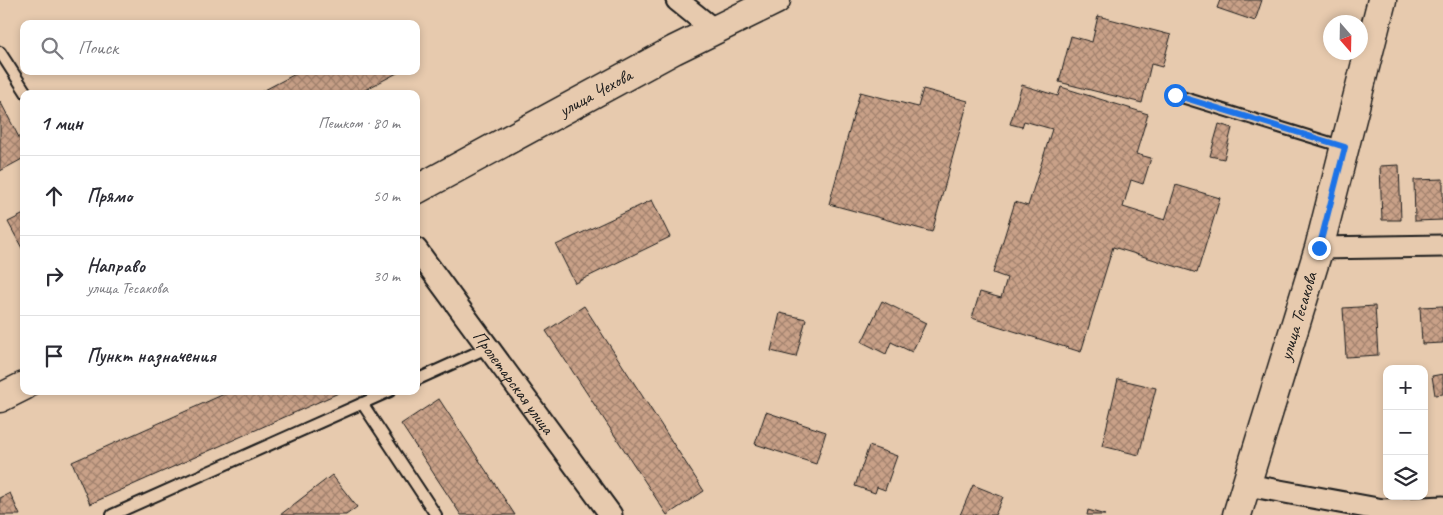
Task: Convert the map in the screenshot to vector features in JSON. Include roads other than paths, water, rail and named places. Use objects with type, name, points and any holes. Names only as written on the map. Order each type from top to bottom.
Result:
[{"type":"main road","name":"улица Чехова","points":[[420,188],[714,30],[776,0]]},
{"type":"main road","name":"улица Тесакова","points":[[1237,515],[1319,248],[1382,0]]},
{"type":"main road","points":[[0,398],[20,388]]},
{"type":"street","points":[[677,0],[714,30]]},
{"type":"street","points":[[1319,248],[1443,246]]},
{"type":"street","name":"Пролетарская улица","points":[[420,254],[611,515]]},
{"type":"street","points":[[1247,484],[1383,510],[1443,506]]},
{"type":"lane","points":[[0,52],[24,90]]},
{"type":"lane","points":[[1175,95],[1345,147]]},
{"type":"lane","points":[[420,378],[489,347]]},
{"type":"lane","points":[[112,515],[381,395]]},
{"type":"lane","points":[[362,404],[436,515]]}]
